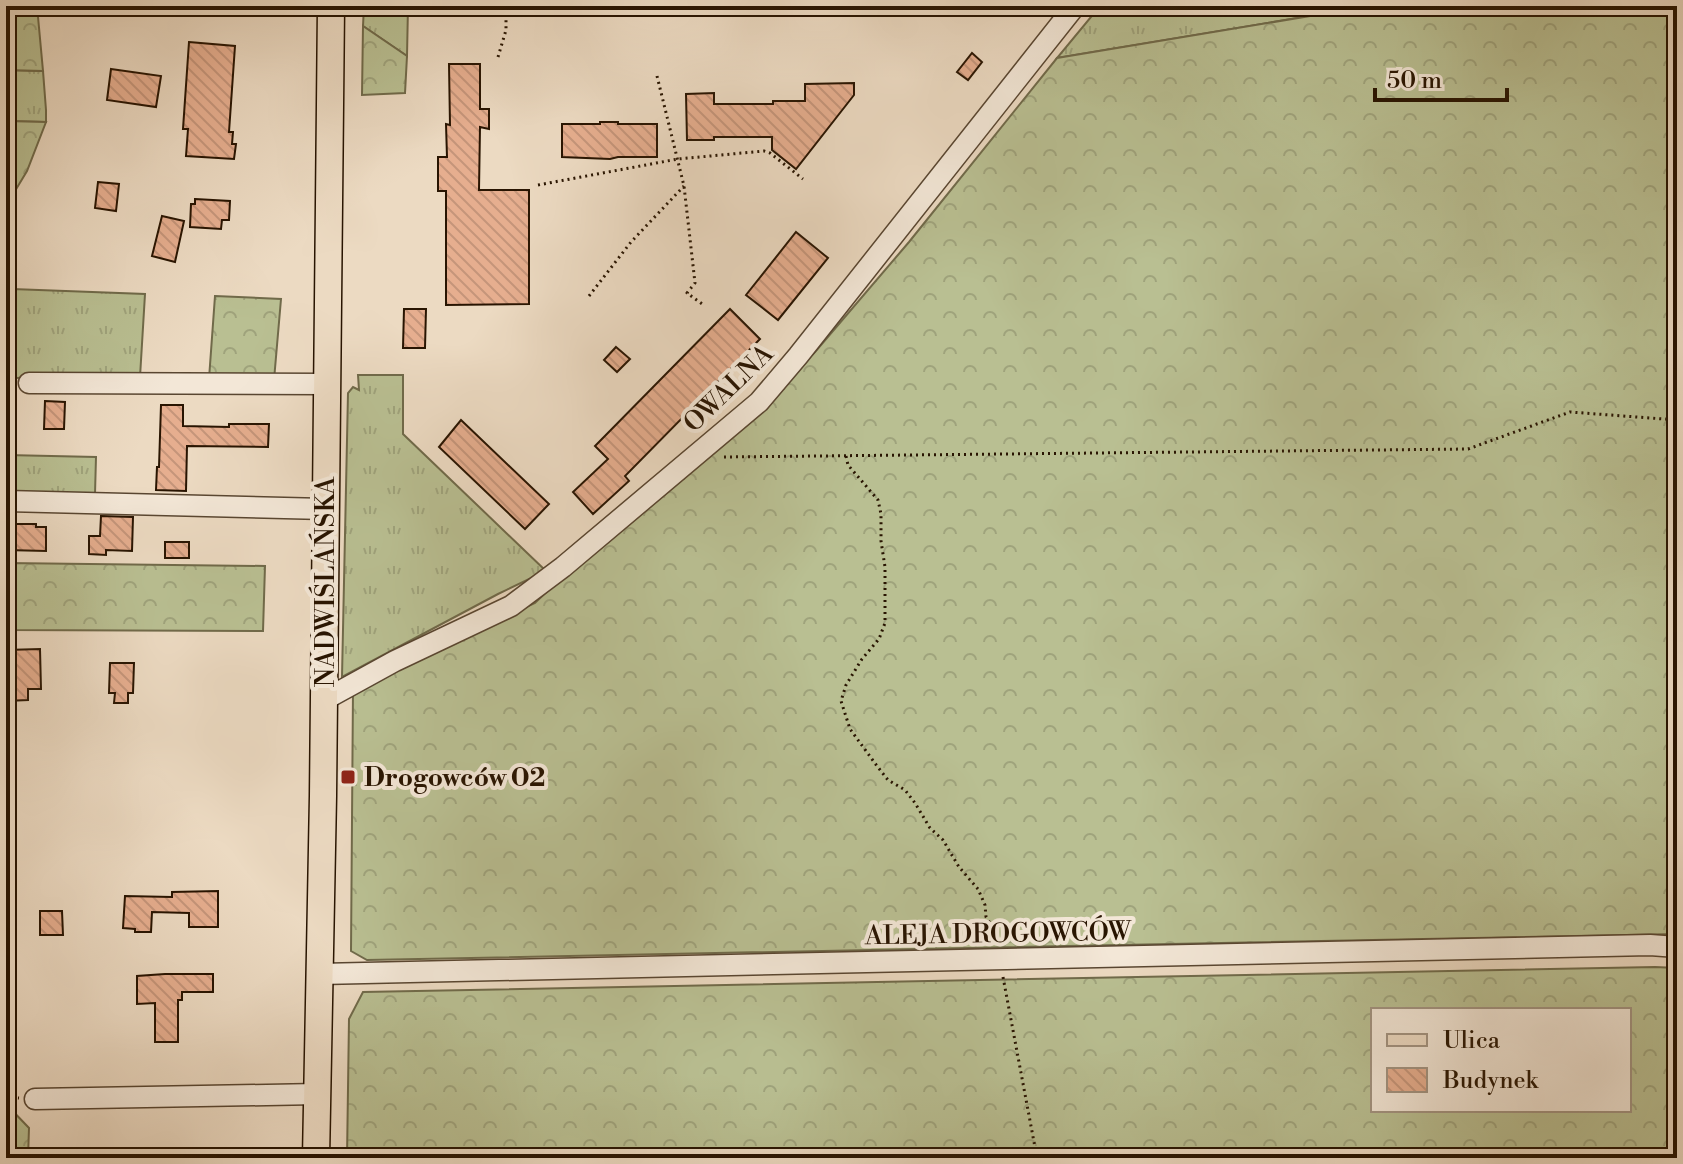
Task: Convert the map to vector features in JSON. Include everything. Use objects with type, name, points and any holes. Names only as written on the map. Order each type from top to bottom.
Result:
[{"type":"main road","name":"NADWIŚLAŃSKA","points":[[316,1158],[331,6]]},
{"type":"street","name":"OWALNA","points":[[324,700],[395,661],[511,606],[563,567],[759,402],[1075,6]]},
{"type":"street","points":[[29,383],[326,384]]},
{"type":"street","points":[[6,501],[325,509]]},
{"type":"street","name":"ALEJA DROGOWCÓW","points":[[320,974],[1634,945],[1677,947]]},
{"type":"street","points":[[35,1099],[318,1094]]},
{"type":"path","points":[[498,57],[506,30],[506,6]]},
{"type":"path","points":[[657,76],[684,186],[695,283],[687,293],[705,306]]},
{"type":"path","points":[[538,185],[678,159],[764,151],[803,179]]},
{"type":"path","points":[[589,296],[631,242],[684,186]]},
{"type":"path","points":[[692,458],[1468,449],[1570,412],[1677,420]]},
{"type":"path","points":[[846,456],[848,465],[878,500],[886,605],[885,623],[879,639],[846,685],[841,701],[850,729],[888,780],[905,790],[915,803],[930,828],[943,840],[959,867],[978,889],[985,905],[999,959],[1037,1158]]},
{"type":"green space","points":[[6,6],[37,6],[43,71],[6,70]]},
{"type":"green space","points":[[364,6],[408,6],[407,56],[363,26]]},
{"type":"green space","points":[[1100,6],[1370,6],[1057,58]]},
{"type":"green space","points":[[1370,6],[1677,6],[1677,934],[367,960],[351,951],[353,690],[535,603],[748,420],[815,352],[909,242],[1057,58]]},
{"type":"green space","points":[[363,26],[407,56],[405,93],[362,95]]},
{"type":"green space","points":[[6,70],[43,71],[46,122],[6,121]]},
{"type":"green space","points":[[6,121],[46,122],[27,171],[6,206]]},
{"type":"green space","points":[[12,289],[145,294],[140,377],[6,378]]},
{"type":"green space","points":[[215,296],[281,299],[274,380],[209,379]]},
{"type":"green space","points":[[358,375],[403,375],[403,434],[546,571],[342,677],[348,393],[353,387],[359,390]]},
{"type":"green space","points":[[6,455],[96,457],[95,494],[6,494]]},
{"type":"green space","points":[[6,563],[265,566],[263,631],[6,630]]},
{"type":"green space","points":[[1677,968],[1677,1158],[347,1158],[349,1019],[363,992]]},
{"type":"green space","points":[[6,1104],[29,1128],[28,1158],[6,1158]]},
{"type":"building","points":[[189,42],[235,46],[229,132],[233,132],[232,144],[236,144],[234,159],[186,156],[188,129],[183,129]]},
{"type":"building","points":[[972,53],[982,62],[968,80],[957,72]]},
{"type":"building","points":[[449,64],[480,64],[480,109],[489,109],[489,129],[480,127],[479,190],[529,190],[529,304],[446,305],[446,191],[438,191],[438,157],[447,157]]},
{"type":"building","points":[[111,69],[161,76],[156,107],[107,100]]},
{"type":"building","points":[[854,83],[854,95],[796,169],[772,150],[772,137],[687,140],[686,94],[714,93],[714,104],[773,104],[773,101],[805,101],[805,84]]},
{"type":"building","points":[[562,124],[657,124],[657,157],[562,157]]},
{"type":"building","points":[[98,182],[119,184],[116,211],[95,208]]},
{"type":"building","points":[[195,199],[230,201],[229,220],[222,220],[221,229],[190,227],[191,204],[195,204]]},
{"type":"building","points":[[162,216],[184,221],[175,262],[152,256]]},
{"type":"building","points":[[796,232],[828,258],[778,320],[746,295]]},
{"type":"building","points":[[404,309],[426,309],[425,348],[403,348]]},
{"type":"building","points":[[730,309],[760,339],[625,476],[629,481],[593,514],[573,492],[608,459],[595,446]]},
{"type":"building","points":[[616,347],[630,359],[617,372],[604,360]]},
{"type":"building","points":[[45,401],[65,402],[64,429],[44,429]]},
{"type":"building","points":[[161,405],[183,405],[183,426],[269,424],[268,447],[187,446],[186,491],[156,490]]},
{"type":"building","points":[[461,420],[549,504],[525,529],[439,447]]},
{"type":"building","points":[[101,516],[133,517],[132,551],[106,550],[106,555],[89,554],[89,536],[100,536]]},
{"type":"building","points":[[12,524],[46,527],[46,551],[6,550],[6,527],[12,527]]},
{"type":"building","points":[[165,542],[189,542],[189,558],[165,558]]},
{"type":"building","points":[[40,649],[41,689],[28,689],[28,700],[6,701],[6,650]]},
{"type":"building","points":[[110,663],[134,663],[133,693],[128,693],[128,703],[114,703],[115,693],[109,693]]},
{"type":"building","points":[[218,891],[218,927],[189,927],[189,913],[152,912],[151,932],[123,928],[125,896],[172,897],[172,892]]},
{"type":"building","points":[[40,911],[62,911],[63,935],[40,935]]},
{"type":"building","points":[[213,974],[213,992],[182,992],[182,1000],[178,1000],[178,1042],[155,1042],[155,1003],[137,1004],[137,976]]},
{"type":"place","name":"Drogowców 02","points":[[348,777]]}]
